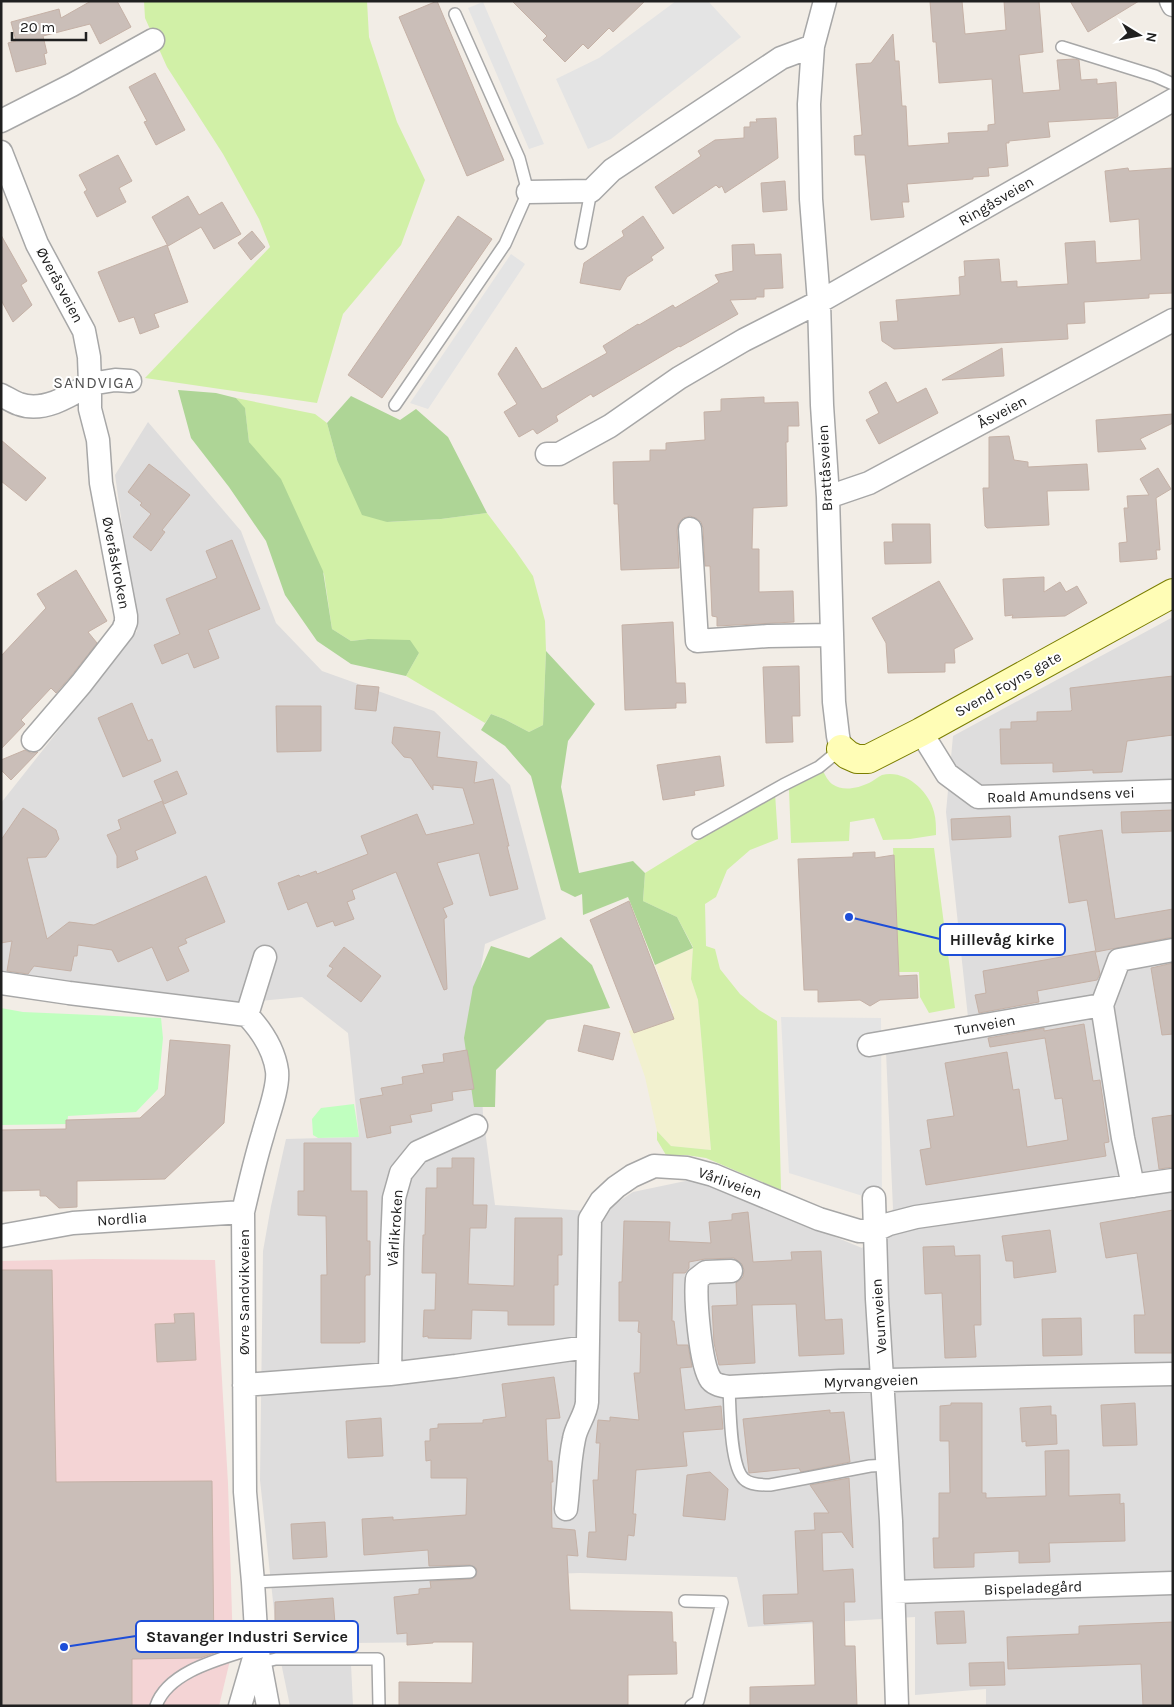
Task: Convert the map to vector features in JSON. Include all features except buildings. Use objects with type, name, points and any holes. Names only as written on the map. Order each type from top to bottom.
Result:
[{"type":"street","name":"Brattåsveien","points":[[825,1],[813,46],[810,104],[811,199],[819,302],[822,404],[828,497],[834,702],[838,736],[842,750]]},
{"type":"street","points":[[1171,1],[1173,5]]},
{"type":"street","points":[[1,121],[72,85],[153,40]]},
{"type":"street","points":[[528,192],[591,191],[612,170],[781,58],[813,46]]},
{"type":"street","name":"Ringåsveien","points":[[819,302],[1173,100]]},
{"type":"street","name":"Øveråsveien","points":[[1,152],[37,244],[84,331],[89,357],[90,384]]},
{"type":"street","points":[[547,454],[559,454],[610,426],[679,378],[744,340],[819,302]]},
{"type":"street","name":"Åsveien","points":[[828,497],[869,483],[1173,320]]},
{"type":"street","points":[[1,395],[19,404],[32,407],[63,399],[90,384],[115,380],[130,381]]},
{"type":"street","name":"Øveråskroken","points":[[34,740],[123,630],[126,622],[101,483],[98,440],[90,409],[90,384]]},
{"type":"street","points":[[690,529],[697,641],[768,636],[832,635]]},
{"type":"street","name":"Svend Foyns gate","points":[[842,750],[848,756],[856,759],[868,759],[921,732],[1173,593]]},
{"type":"street","name":"Roald Amundsens vei","points":[[921,732],[947,774],[978,797],[1173,791]]},
{"type":"street","points":[[1133,1186],[1102,1005],[1119,960],[1173,950]]},
{"type":"street","points":[[1,983],[247,1015],[265,957]]},
{"type":"street","name":"Tunveien","points":[[869,1046],[1102,1005]]},
{"type":"street","name":"Øvre Sandvikveien","points":[[247,1015],[269,1044],[277,1072],[274,1096],[249,1185],[244,1212],[245,1492],[253,1582],[256,1659]]},
{"type":"street","name":"Vårlikroken","points":[[390,1374],[394,1198],[401,1173],[418,1152],[476,1126]]},
{"type":"street","name":"Vårliveien","points":[[566,1509],[574,1438],[578,1422],[586,1408],[590,1219],[601,1201],[632,1176],[654,1166],[696,1170],[751,1190],[819,1219],[859,1231],[874,1231],[889,1224],[916,1217],[1173,1180]]},
{"type":"street","name":"Veumveien","points":[[874,1198],[877,1299],[894,1592],[897,1706]]},
{"type":"street","name":"Nordlia","points":[[1,1236],[74,1223],[244,1212]]},
{"type":"street","points":[[728,1387],[715,1383],[710,1379],[705,1366],[697,1315],[696,1288],[697,1279],[706,1272],[731,1270]]},
{"type":"street","points":[[244,1385],[390,1374],[587,1347]]},
{"type":"street","name":"Myrvangveien","points":[[728,1387],[883,1380],[1173,1374]]},
{"type":"street","name":"Bispeladegård","points":[[894,1592],[1173,1583]]},
{"type":"street","points":[[240,1706],[256,1659]]},
{"type":"street","points":[[256,1659],[268,1706]]},
{"type":"lane","points":[[395,405],[504,244],[528,192],[519,158],[455,14]]},
{"type":"lane","points":[[1062,47],[1155,76],[1173,84]]},
{"type":"lane","points":[[581,243],[591,191]]},
{"type":"lane","points":[[698,833],[783,785],[819,768],[842,750]]},
{"type":"lane","points":[[728,1387],[734,1457],[738,1472],[745,1481],[760,1485],[770,1485],[870,1466],[888,1465]]},
{"type":"lane","points":[[253,1582],[470,1572]]},
{"type":"lane","points":[[685,1601],[722,1602],[698,1701],[692,1706]]},
{"type":"lane","points":[[156,1706],[159,1696],[179,1678],[211,1662],[256,1659],[378,1659],[379,1706]]},
{"type":"shaded area","points":[[676,1],[708,1],[741,37],[611,139],[588,149],[556,79],[599,58]]},
{"type":"shaded area","points":[[483,2],[544,144],[529,149],[468,8]]},
{"type":"shaded area","points":[[511,254],[525,264],[428,409],[410,403]]},
{"type":"shaded area","points":[[148,422],[241,531],[276,623],[322,671],[434,711],[510,785],[546,919],[485,944],[470,1032],[482,1092],[483,1115],[495,1205],[603,1212],[633,1192],[695,1179],[862,1248],[893,1209],[886,1052],[970,1036],[946,812],[953,736],[1173,617],[1173,1706],[986,1706],[986,1689],[915,1695],[915,1617],[748,1627],[737,1577],[580,1573],[449,1577],[449,1642],[350,1643],[353,1706],[290,1706],[278,1648],[260,1480],[263,1251],[286,1139],[359,1137],[348,1033],[302,997],[238,1003],[1,975],[1,803],[137,631],[115,475]]},
{"type":"shaded area","points":[[781,1017],[881,1018],[882,1202],[789,1173]]},
{"type":"shaded area","points":[[93,1259],[215,1260],[228,1483],[233,1648],[219,1706],[1,1706],[1,1261]]},
{"type":"green space","points":[[144,1],[367,1],[369,37],[397,122],[425,180],[401,245],[343,314],[317,403],[145,378],[270,247],[259,219],[223,154],[167,67],[145,18]]},
{"type":"green space","points":[[178,390],[216,393],[236,398],[245,408],[249,442],[281,479],[323,571],[332,629],[351,641],[368,639],[410,640],[419,653],[406,676],[351,664],[317,641],[285,595],[266,541],[229,487],[191,438]]},
{"type":"green space","points":[[351,396],[400,420],[416,409],[448,437],[487,513],[441,519],[387,522],[362,515],[337,460],[327,423]]},
{"type":"green space","points":[[236,398],[315,414],[327,423],[337,460],[387,522],[441,519],[487,513],[533,576],[545,621],[546,651],[543,725],[529,732],[491,714],[485,723],[406,676],[419,653],[368,639],[351,641],[332,629],[324,574],[249,442],[245,409]]},
{"type":"green space","points":[[546,651],[595,704],[568,741],[561,787],[579,873],[633,861],[645,873],[643,901],[677,917],[693,948],[655,965],[628,897],[583,915],[582,894],[575,897],[561,890],[531,776],[505,746],[481,730],[491,714],[529,732],[543,725]]},
{"type":"green space","points":[[823,771],[832,784],[846,789],[865,785],[882,775],[891,774],[899,775],[915,783],[931,804],[935,817],[936,835],[910,839],[883,840],[874,818],[850,822],[849,841],[791,843],[789,789]]},
{"type":"green space","points":[[775,793],[778,839],[750,850],[727,870],[716,897],[705,904],[706,946],[715,949],[720,969],[740,994],[759,1010],[777,1021],[781,1190],[706,1158],[666,1155],[657,1140],[657,1131],[671,1146],[711,1150],[698,1000],[691,979],[693,947],[677,917],[643,901],[645,873]]},
{"type":"green space","points":[[893,848],[934,848],[955,1008],[929,1013],[920,997],[919,972],[899,972]]},
{"type":"green space","points":[[561,937],[592,965],[610,1008],[547,1020],[496,1070],[495,1107],[474,1107],[464,1038],[473,987],[491,946],[529,958]]},
{"type":"green space","points":[[693,948],[691,979],[698,1000],[711,1150],[671,1146],[657,1131],[645,1077],[629,1031],[674,1013],[655,965]]},
{"type":"green space","points":[[1,1008],[23,1012],[161,1018],[163,1038],[158,1089],[136,1112],[68,1116],[67,1124],[1,1125]]},
{"type":"green space","points":[[354,1104],[359,1137],[318,1138],[313,1135],[312,1119],[321,1108]]},
{"type":"place","name":"Hillevåg kirke","points":[[849,917]]},
{"type":"place","name":"Stavanger Industri Service","points":[[64,1647]]},
{"type":"district","name":"SANDVIGA","points":[[94,382]]}]
